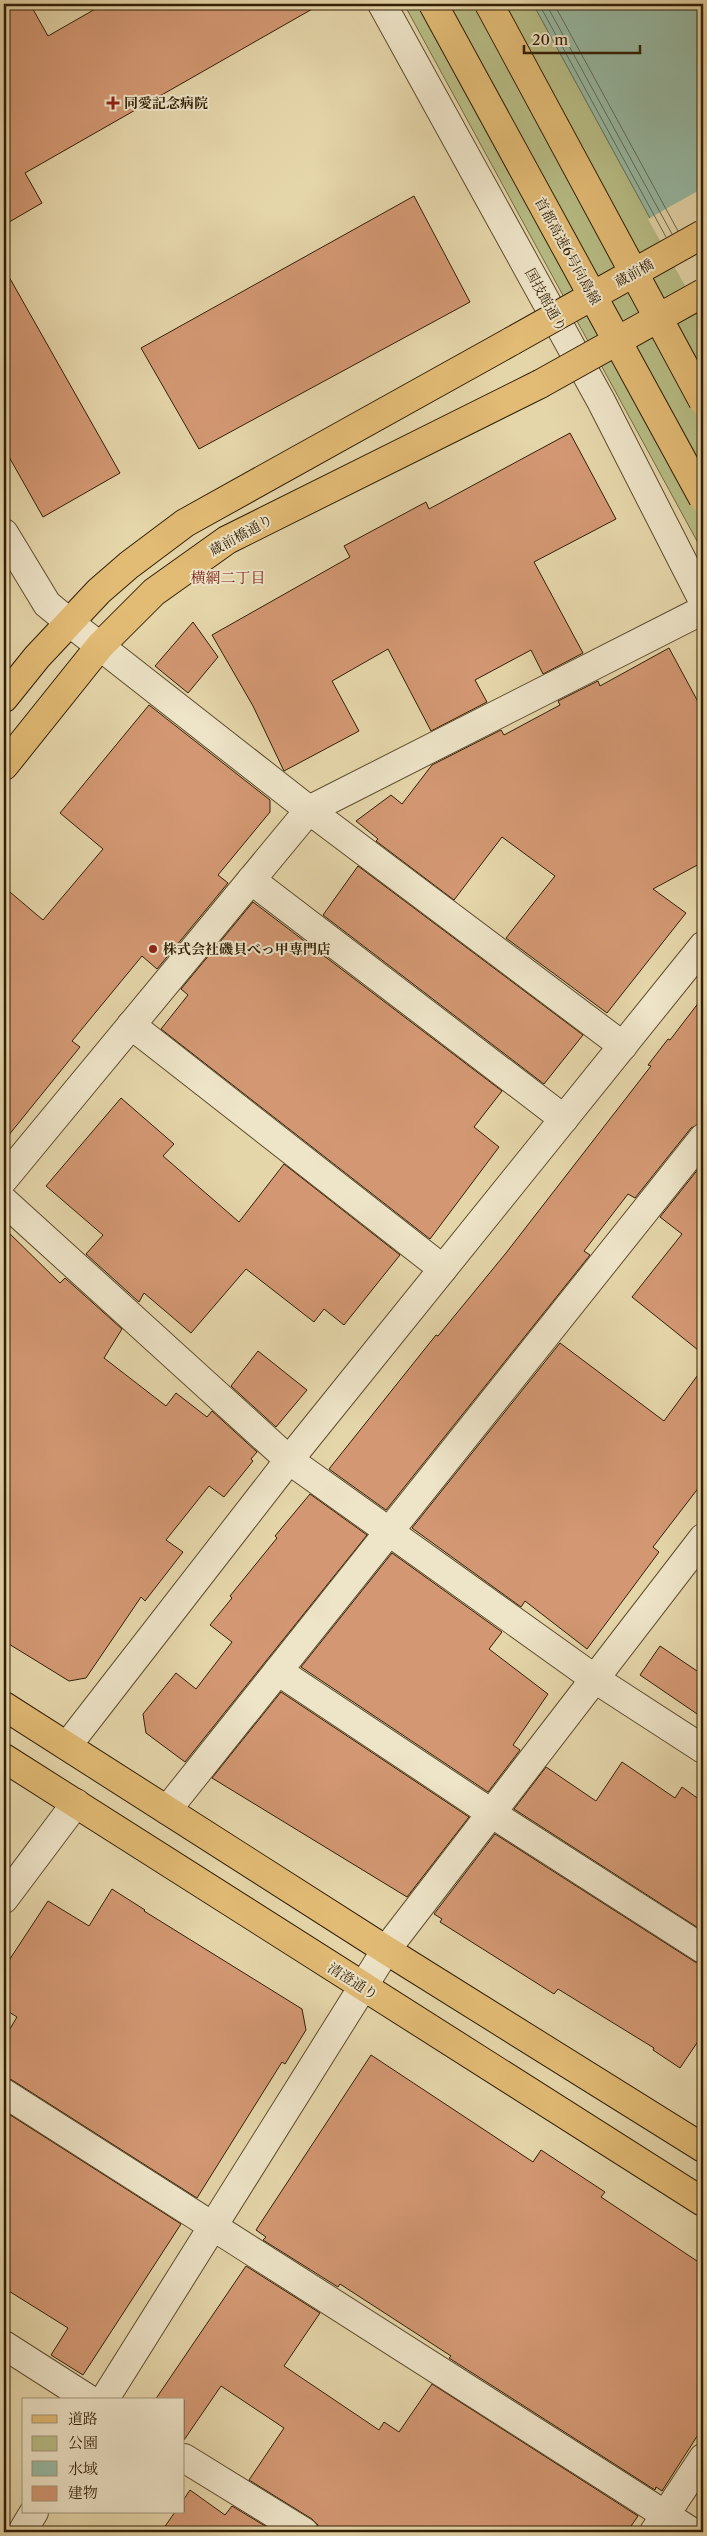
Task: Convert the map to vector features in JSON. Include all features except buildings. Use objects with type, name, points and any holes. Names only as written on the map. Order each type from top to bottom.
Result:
[{"type":"main road","name":"首都高速6号向島線","points":[[433,4],[703,498]]},
{"type":"main road","points":[[489,4],[703,401]]},
{"type":"main road","name":"蔵前橋","points":[[69,622],[129,565],[185,523],[703,234]]},
{"type":"main road","name":"蔵前橋通り","points":[[4,766],[100,646],[154,592],[227,540],[540,384],[703,293]]},
{"type":"main road","points":[[4,698],[69,622]]},
{"type":"main road","points":[[4,1706],[386,1950],[703,2148]]},
{"type":"main road","name":"清澄通り","points":[[4,1758],[703,2202]]},
{"type":"street","name":"国技館通り","points":[[382,4],[602,401],[703,601]]},
{"type":"street","points":[[4,532],[47,604],[309,810],[623,1046]]},
{"type":"street","points":[[4,1179],[309,810],[703,610]]},
{"type":"street","points":[[250,880],[564,1119]]},
{"type":"street","points":[[66,1746],[289,1460],[703,946]]},
{"type":"street","points":[[131,1025],[443,1269]]},
{"type":"street","points":[[167,1810],[703,1138]]},
{"type":"street","points":[[4,1201],[289,1460],[595,1679],[703,1749]]},
{"type":"street","points":[[105,2398],[214,2227],[361,1986],[386,1950],[703,1538]]},
{"type":"street","points":[[278,1671],[491,1813],[703,1949]]},
{"type":"street","points":[[4,1899],[76,1803]]},
{"type":"street","points":[[4,2093],[214,2227],[660,2524],[692,2532]]},
{"type":"street","points":[[4,2345],[87,2398]]},
{"type":"street","points":[[660,2524],[703,2458]]},
{"type":"street","points":[[185,2459],[304,2532]]},
{"type":"street","points":[[22,2532],[33,2514]]},
{"type":"green space","points":[[404,4],[533,4],[703,315],[703,552]]},
{"type":"water","points":[[533,4],[703,4],[703,315],[537,11]]},
{"type":"pier","points":[[703,188],[703,318],[648,219]]},
{"type":"place","name":"同愛記念病院","points":[[113,103]]},
{"type":"place","name":"株式会社磯貝べっ甲専門店","points":[[153,949]]},
{"type":"district","name":"横網二丁目","points":[[228,577]]}]
